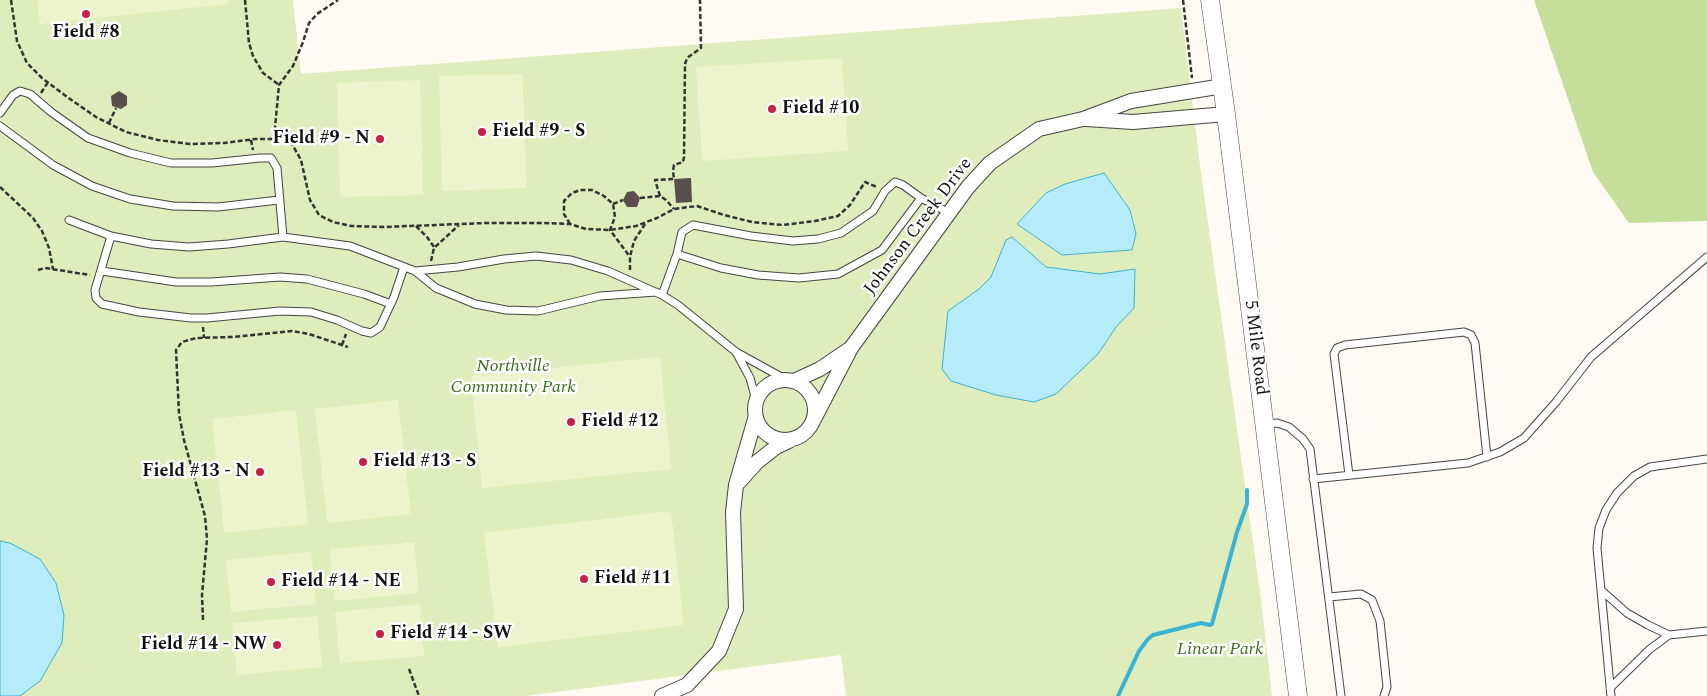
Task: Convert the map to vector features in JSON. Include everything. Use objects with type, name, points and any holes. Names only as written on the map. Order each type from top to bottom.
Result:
[{"type":"street","name":"5 Mile Road","points":[[1210,0],[1226,114],[1298,696]]},
{"type":"street","name":"Johnson Creek Drive","points":[[814,420],[851,348],[949,213],[990,162],[1039,129],[1083,119],[1131,101],[1222,86]]},
{"type":"street","name":"Johnson Creek Drive","points":[[1083,119],[1133,122],[1226,114]]},
{"type":"street","name":"Johnson Creek Drive","points":[[789,380],[820,369],[851,348]]},
{"type":"street","points":[[736,485],[757,462],[776,447],[793,440],[802,436],[814,420],[814,401],[810,392],[803,385],[789,380],[775,381],[767,385],[760,392],[754,409],[755,419],[759,427],[774,439],[783,441],[793,440]]},
{"type":"street","points":[[662,696],[687,685],[719,651],[736,610],[733,512],[736,485],[755,419]]},
{"type":"lane","points":[[0,112],[13,95],[20,91],[30,94],[51,112],[88,138],[130,153],[171,163],[212,163],[271,158],[277,168],[283,237]]},
{"type":"lane","points":[[0,126],[53,165],[92,186],[130,199],[173,206],[218,207],[280,200]]},
{"type":"lane","points":[[659,293],[677,254],[682,232],[693,225],[751,236],[793,241],[818,240],[841,233],[873,211],[894,182],[902,184],[921,198],[949,213]]},
{"type":"lane","points":[[677,254],[721,268],[758,275],[799,278],[838,274],[882,250],[921,198]]},
{"type":"lane","points":[[69,220],[111,236],[150,244],[188,247],[283,237],[350,246],[415,270],[436,288],[475,304],[506,310],[538,311],[600,296],[659,293]]},
{"type":"lane","points":[[111,236],[95,290],[96,298],[102,304],[140,312],[191,318],[280,311],[311,312],[371,333],[380,327],[391,304],[404,266]]},
{"type":"lane","points":[[415,270],[458,267],[536,256],[571,260],[608,271],[659,293],[678,305],[736,352],[789,380]]},
{"type":"lane","points":[[1313,479],[1468,463],[1500,452],[1524,438],[1556,402],[1591,357],[1707,257]]},
{"type":"lane","points":[[101,274],[176,282],[210,282],[280,277],[307,279],[364,294],[391,304]]},
{"type":"lane","points":[[1349,475],[1334,354],[1337,348],[1345,345],[1464,332],[1471,334],[1475,343],[1487,457]]},
{"type":"lane","points":[[736,352],[750,378],[756,400]]},
{"type":"lane","points":[[1264,424],[1277,423],[1289,427],[1303,439],[1310,449],[1341,696]]},
{"type":"lane","points":[[1611,696],[1597,548],[1599,528],[1606,510],[1618,493],[1634,476],[1650,467],[1707,459]]},
{"type":"lane","points":[[1601,590],[1626,613],[1669,635]]},
{"type":"lane","points":[[1328,597],[1361,594],[1372,600],[1380,621],[1387,687],[1384,696]]},
{"type":"lane","points":[[1610,688],[1650,649],[1669,635],[1707,631]]},
{"type":"path","points":[[11,0],[17,41],[27,63],[42,78],[96,117],[126,132],[158,140],[190,144],[224,144],[255,139],[283,139],[292,144],[297,151],[301,160],[310,200],[319,215],[333,222],[351,226],[570,224],[586,229],[610,230],[645,223],[674,208],[696,206],[752,222],[783,224],[815,221],[838,216],[850,205],[865,182],[885,192]]},
{"type":"path","points":[[245,0],[248,43],[253,56],[263,73],[279,86]]},
{"type":"path","points":[[274,138],[279,86],[293,66],[310,23],[317,14],[338,0]]},
{"type":"path","points":[[674,208],[660,196],[655,180],[674,179],[674,166],[683,162],[685,64],[686,58],[701,48],[700,0]]},
{"type":"path","points":[[1183,0],[1194,90]]},
{"type":"path","points":[[109,123],[116,108]]},
{"type":"path","points":[[0,187],[33,218],[42,231],[49,248],[53,269]]},
{"type":"path","points":[[570,224],[564,214],[564,201],[572,193],[580,190],[592,190],[604,196],[613,204],[615,218],[610,230]]},
{"type":"path","points":[[640,198],[660,196]]},
{"type":"path","points":[[613,204],[623,200]]},
{"type":"path","points":[[628,280],[630,257],[634,241],[645,223]]},
{"type":"path","points":[[429,269],[434,248],[459,224]]},
{"type":"path","points":[[416,226],[427,237],[434,248]]},
{"type":"path","points":[[610,230],[630,257]]},
{"type":"path","points":[[38,270],[45,268],[101,274]]},
{"type":"path","points":[[203,620],[202,595],[207,539],[205,516],[184,440],[179,414],[176,350],[182,342],[196,338],[232,337],[292,331],[309,334],[348,346]]},
{"type":"path","points":[[409,668],[419,696]]},
{"type":"green space","name":"Northville Community Park","points":[[0,0],[293,0],[301,74],[1181,8],[1200,166],[1261,599],[1272,696],[846,696],[841,655],[526,696],[0,696]]},
{"type":"green space","name":"Field #8","points":[[37,0],[228,0],[228,4],[40,24]]},
{"type":"green space","points":[[1534,0],[1707,0],[1707,221],[1629,223],[1593,172]]},
{"type":"green space","name":"Field #10","points":[[842,58],[848,151],[702,161],[696,67]]},
{"type":"green space","name":"Field #9 - S","points":[[523,74],[526,188],[442,191],[439,76]]},
{"type":"green space","name":"Field #9 - N","points":[[420,80],[423,195],[340,197],[337,83]]},
{"type":"green space","name":"Field #12","points":[[660,357],[671,469],[482,488],[471,376]]},
{"type":"green space","name":"Field #13 - S","points":[[398,400],[411,514],[327,523],[315,409]]},
{"type":"green space","name":"Field #13 - N","points":[[296,410],[308,524],[224,533],[212,419]]},
{"type":"green space","name":"Field #11","points":[[671,511],[684,625],[498,647],[484,533]]},
{"type":"green space","points":[[414,542],[419,593],[334,601],[330,549]]},
{"type":"green space","name":"Field #14 - NE","points":[[311,552],[316,604],[231,612],[226,560]]},
{"type":"green space","name":"Field #14 - SW","points":[[420,604],[424,656],[340,663],[335,612]]},
{"type":"green space","name":"Field #14 - NW","points":[[317,616],[322,667],[237,675],[232,623]]},
{"type":"water","points":[[1104,173],[1130,210],[1136,234],[1132,250],[1062,255],[1017,224],[1046,193],[1065,184]]},
{"type":"water","points":[[1012,237],[1046,267],[1100,274],[1135,269],[1134,308],[1116,327],[1098,354],[1056,394],[1034,402],[996,395],[951,381],[942,369],[948,311],[979,289],[991,277],[1006,240]]},
{"type":"water","points":[[0,541],[10,543],[40,559],[56,583],[64,615],[62,643],[40,681],[20,696],[0,696]]},
{"type":"building","points":[[119,91],[127,96],[127,105],[121,109],[112,106],[111,96]]},
{"type":"building","points":[[691,178],[692,202],[676,203],[674,179]]},
{"type":"building","points":[[634,191],[640,198],[637,207],[627,207],[623,200],[627,192]]},
{"type":"waterway","points":[[1118,696],[1139,651],[1153,635],[1201,623],[1212,624],[1237,532],[1247,504],[1247,490]]},
{"type":"place","name":"Field #8","points":[[86,14]]},
{"type":"place","name":"Field #10","points":[[772,109]]},
{"type":"place","name":"Field #9 - S","points":[[482,132]]},
{"type":"place","name":"Field #9 - N","points":[[380,139]]},
{"type":"place","name":"Field #12","points":[[571,422]]},
{"type":"place","name":"Field #13 - S","points":[[363,462]]},
{"type":"place","name":"Field #13 - N","points":[[260,472]]},
{"type":"place","name":"Field #11","points":[[584,579]]},
{"type":"place","name":"Field #14 - NE","points":[[271,582]]},
{"type":"place","name":"Field #14 - SW","points":[[380,634]]},
{"type":"place","name":"Field #14 - NW","points":[[277,645]]},
{"type":"park label","name":"Linear Park","points":[[1220,650]]}]
